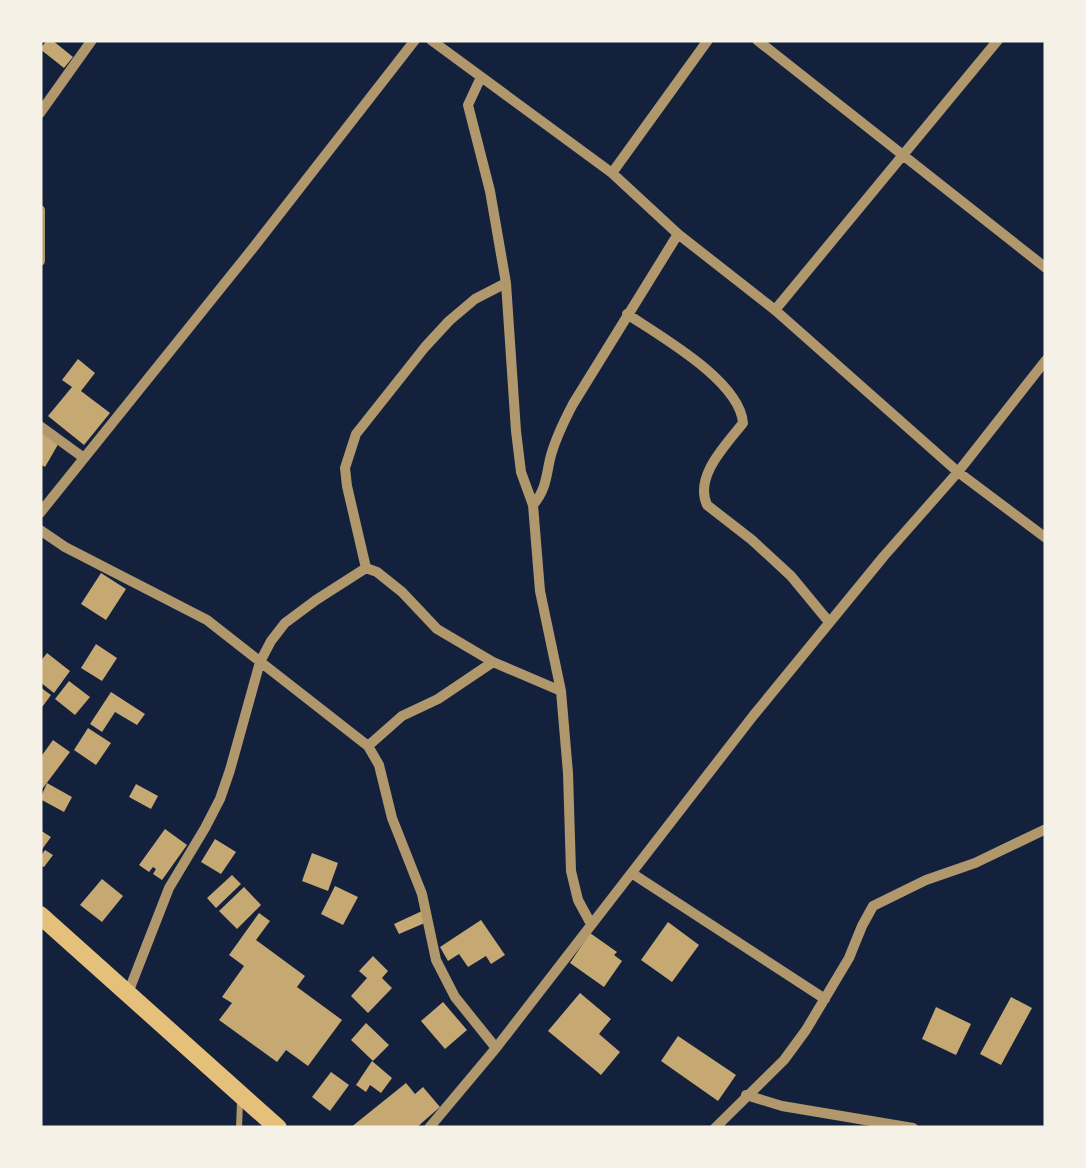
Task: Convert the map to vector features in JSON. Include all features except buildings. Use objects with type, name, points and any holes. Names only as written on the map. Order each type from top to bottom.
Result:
[{"type":"main road","points":[[40,915],[278,1128]]},
{"type":"street","points":[[40,113],[92,40]]},
{"type":"street","points":[[40,513],[415,40]]},
{"type":"street","points":[[431,40],[612,174],[678,234],[775,310],[958,472],[1046,538]]},
{"type":"street","points":[[612,174],[708,40]]},
{"type":"street","points":[[757,40],[1046,268]]},
{"type":"street","points":[[775,310],[998,40]]},
{"type":"street","points":[[480,76],[468,105],[490,190],[506,284],[520,472],[534,506],[540,591],[560,691],[568,773],[571,872],[578,900],[590,924]]},
{"type":"street","points":[[40,210],[40,260]]},
{"type":"street","points":[[534,506],[545,488],[562,424],[678,234]]},
{"type":"street","points":[[366,568],[345,468],[356,434],[449,321],[475,299],[506,284]]},
{"type":"street","points":[[628,314],[718,380],[734,398],[743,423],[706,474],[703,499],[791,576],[829,622]]},
{"type":"street","points":[[430,1128],[698,785],[1046,360]]},
{"type":"street","points":[[40,426],[84,458]]},
{"type":"street","points":[[40,530],[66,548],[207,620],[368,746],[379,766],[392,818],[422,894],[436,960],[455,997],[496,1048]]},
{"type":"street","points":[[128,993],[169,888],[220,799],[260,662],[285,623],[366,568]]},
{"type":"street","points":[[366,568],[402,592],[437,628],[494,662],[560,691]]},
{"type":"street","points":[[368,746],[402,716],[438,699],[494,662]]},
{"type":"street","points":[[714,1128],[784,1060],[806,1030],[849,958],[873,906],[926,880],[975,864],[1046,829]]},
{"type":"street","points":[[632,874],[825,999]]},
{"type":"street","points":[[746,1095],[782,1106],[913,1128]]},
{"type":"lane","points":[[239,1128],[240,1094]]}]
